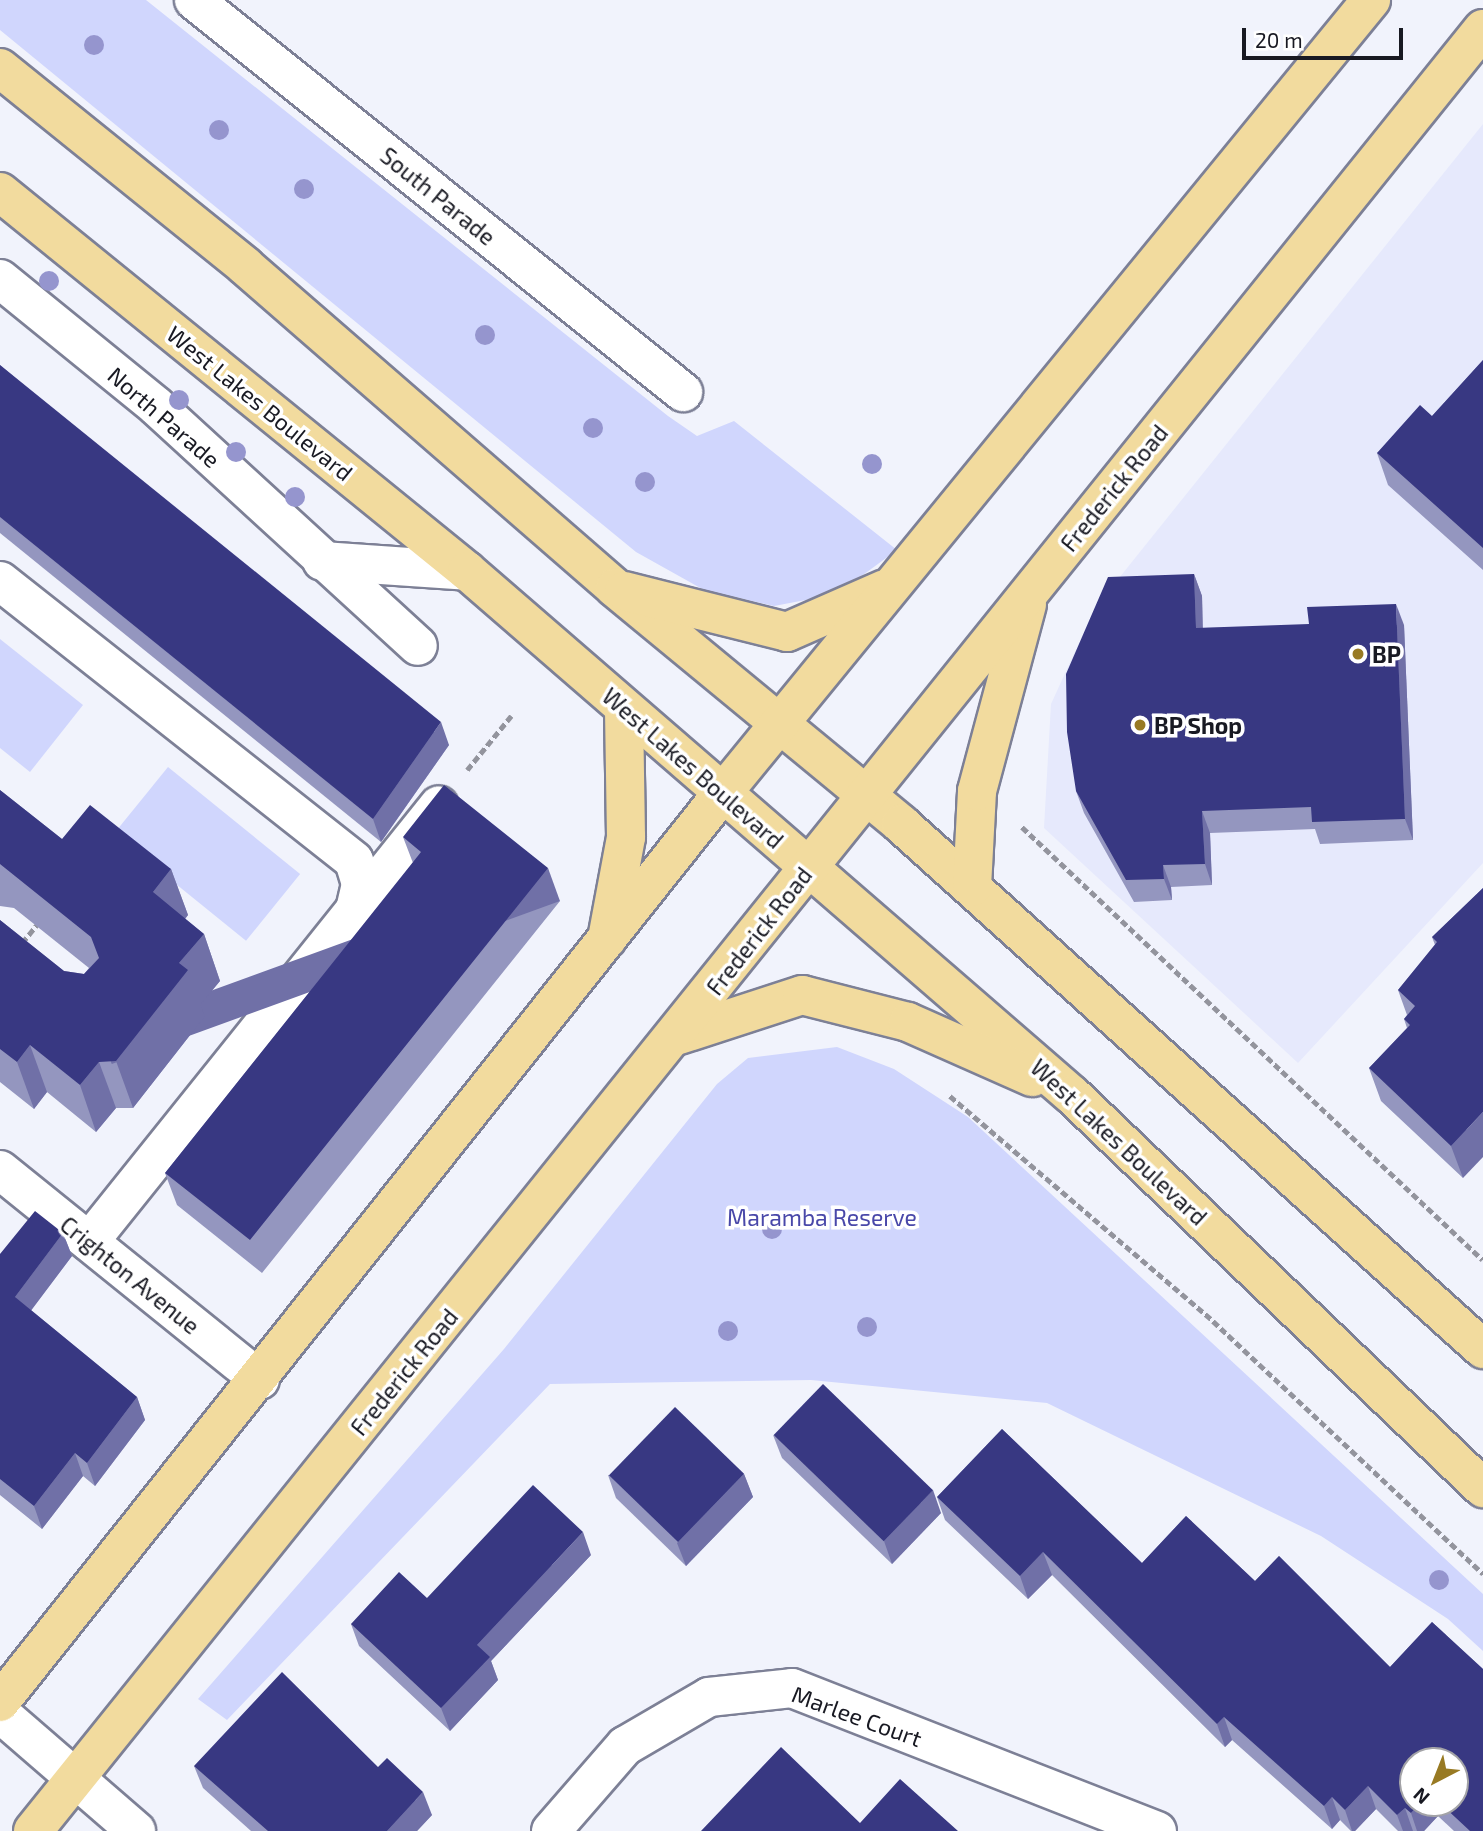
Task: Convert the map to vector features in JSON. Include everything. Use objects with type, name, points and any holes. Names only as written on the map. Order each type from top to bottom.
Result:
[{"type":"main road","points":[[0,1702],[260,1380],[721,795],[1371,0]]},
{"type":"main road","name":"Frederick Road","points":[[33,1831],[676,1036],[1483,29]]},
{"type":"main road","points":[[0,68],[245,266],[615,588],[972,887],[1483,1349]]},
{"type":"main road","name":"West Lakes Boulevard","points":[[0,192],[467,571],[721,795],[1072,1095],[1483,1488]]},
{"type":"main road","points":[[615,588],[787,632],[891,586]]},
{"type":"main road","points":[[972,887],[977,791],[1030,593]]},
{"type":"main road","points":[[607,943],[626,836],[624,708]]},
{"type":"main road","points":[[676,1036],[802,995],[908,1022],[1072,1095]]},
{"type":"street","name":"South Parade","points":[[194,0],[682,393]]},
{"type":"street","name":"North Parade","points":[[0,279],[156,406],[322,562],[418,646]]},
{"type":"street","points":[[322,562],[467,571]]},
{"type":"street","points":[[0,581],[354,860],[361,884],[355,911]]},
{"type":"street","points":[[89,1242],[447,794]]},
{"type":"street","name":"Crighton Avenue","points":[[0,1170],[260,1380]]},
{"type":"street","name":"Marlee Court","points":[[551,1831],[637,1739],[709,1697],[792,1688],[1157,1831]]},
{"type":"street","points":[[0,1713],[136,1831]]},
{"type":"path","points":[[447,794],[511,716]]},
{"type":"path","points":[[1016,821],[1483,1260]]},
{"type":"path","points":[[15,952],[47,910]]},
{"type":"path","points":[[937,1087],[1213,1321],[1483,1574]]},
{"type":"shaded area","points":[[1483,124],[1483,863],[1298,1063],[1044,828],[1051,704],[1095,608]]},
{"type":"green space","points":[[0,0],[146,0],[668,416],[697,436],[734,421],[897,550],[837,594],[774,606],[704,590],[636,552],[0,30]]},
{"type":"green space","points":[[0,639],[83,705],[30,772],[0,748]]},
{"type":"green space","points":[[168,767],[300,874],[246,941],[114,834]]},
{"type":"green space","name":"Maramba Reserve","points":[[837,1047],[894,1069],[968,1117],[1483,1594],[1483,1651],[1448,1619],[1321,1536],[1047,1403],[811,1380],[550,1384],[227,1720],[198,1699],[504,1349],[717,1084],[748,1058]]},
{"type":"building","points":[[1483,360],[1483,548],[1377,453],[1420,405],[1432,416]]},
{"type":"building","points":[[0,365],[441,722],[373,819],[0,517]]},
{"type":"building","points":[[1194,574],[1196,628],[1309,624],[1307,607],[1396,604],[1405,819],[1312,822],[1311,807],[1202,811],[1205,864],[1163,865],[1164,879],[1126,880],[1076,791],[1067,732],[1066,674],[1108,577]]},
{"type":"building","points":[[444,785],[548,868],[250,1240],[165,1173],[421,852],[403,837]]},
{"type":"building","points":[[0,790],[62,839],[90,805],[171,869],[153,892],[204,934],[179,963],[188,970],[116,1061],[99,1062],[80,1085],[30,1045],[17,1062],[0,1049],[0,920],[64,971],[84,974],[99,958],[91,937],[0,864]]},
{"type":"building","points":[[1483,888],[1483,1112],[1451,1146],[1369,1068],[1410,1025],[1404,1019],[1415,1006],[1398,990],[1437,942],[1432,937]]},
{"type":"building","points":[[35,1211],[63,1233],[15,1297],[137,1397],[87,1463],[75,1453],[34,1506],[0,1479],[0,1254]]},
{"type":"building","points":[[823,1384],[933,1490],[884,1541],[774,1435]]},
{"type":"building","points":[[675,1407],[744,1474],[678,1542],[609,1475]]},
{"type":"building","points":[[1002,1429],[1142,1563],[1186,1516],[1255,1581],[1279,1556],[1390,1667],[1432,1622],[1483,1669],[1483,1831],[1470,1831],[1455,1817],[1469,1817],[1469,1747],[1399,1747],[1397,1815],[1368,1786],[1345,1810],[1332,1797],[1324,1806],[1224,1717],[1217,1724],[1043,1552],[1020,1576],[937,1497]]},
{"type":"building","points":[[533,1485],[583,1532],[477,1645],[490,1657],[441,1708],[351,1624],[399,1572],[427,1598]]},
{"type":"building","points":[[282,1672],[378,1767],[387,1758],[423,1792],[387,1831],[268,1831],[194,1766]]},
{"type":"building","points":[[781,1747],[860,1823],[900,1779],[958,1831],[701,1831]]},
{"type":"place","name":"BP","points":[[1358,654]]},
{"type":"place","name":"BP Shop","points":[[1140,725]]}]
